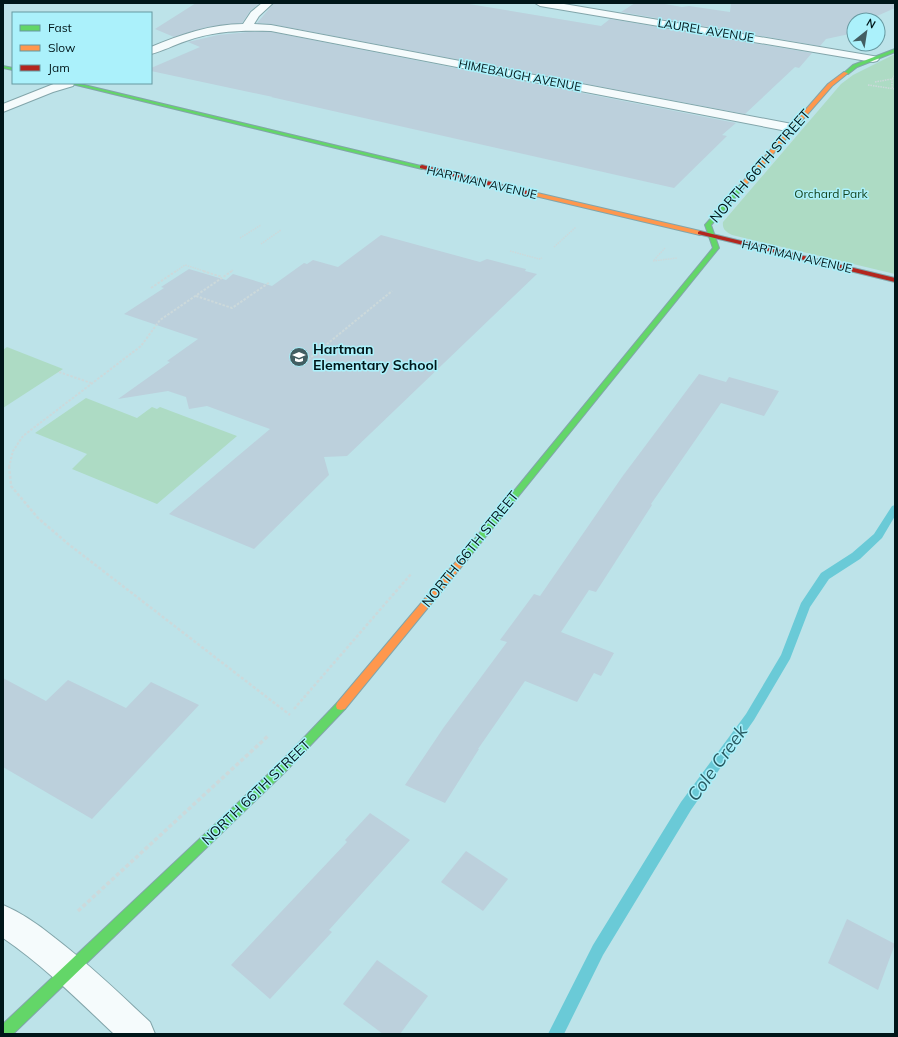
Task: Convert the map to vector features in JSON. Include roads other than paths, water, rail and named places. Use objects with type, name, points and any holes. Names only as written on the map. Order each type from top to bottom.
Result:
[{"type":"street","points":[[247,26],[255,14],[268,3]]},
{"type":"street","name":"LAUREL AVENUE","points":[[540,3],[872,59]]},
{"type":"street","name":"HIMEBAUGH AVENUE","points":[[152,51],[196,33],[247,26],[290,30],[792,128]]},
{"type":"street","name":"NORTH 66TH STREET","points":[[3,1034],[280,770],[343,704],[716,248],[708,225],[830,85],[844,73],[872,59],[895,50]]},
{"type":"street","points":[[3,108],[49,89],[66,84]]},
{"type":"street","name":"HARTMAN AVENUE","points":[[73,84],[895,280]]},
{"type":"street","points":[[3,920],[33,940],[70,970],[138,1034]]},
{"type":"waterway","name":"Cole Creek","points":[[556,1034],[598,950],[686,806],[750,717],[786,656],[805,606],[825,576],[856,556],[878,536],[895,508]]},
{"type":"place","name":"Hartman Elementary School","points":[[299,357]]},
{"type":"park label","name":"Orchard Park","points":[[831,193]]}]
